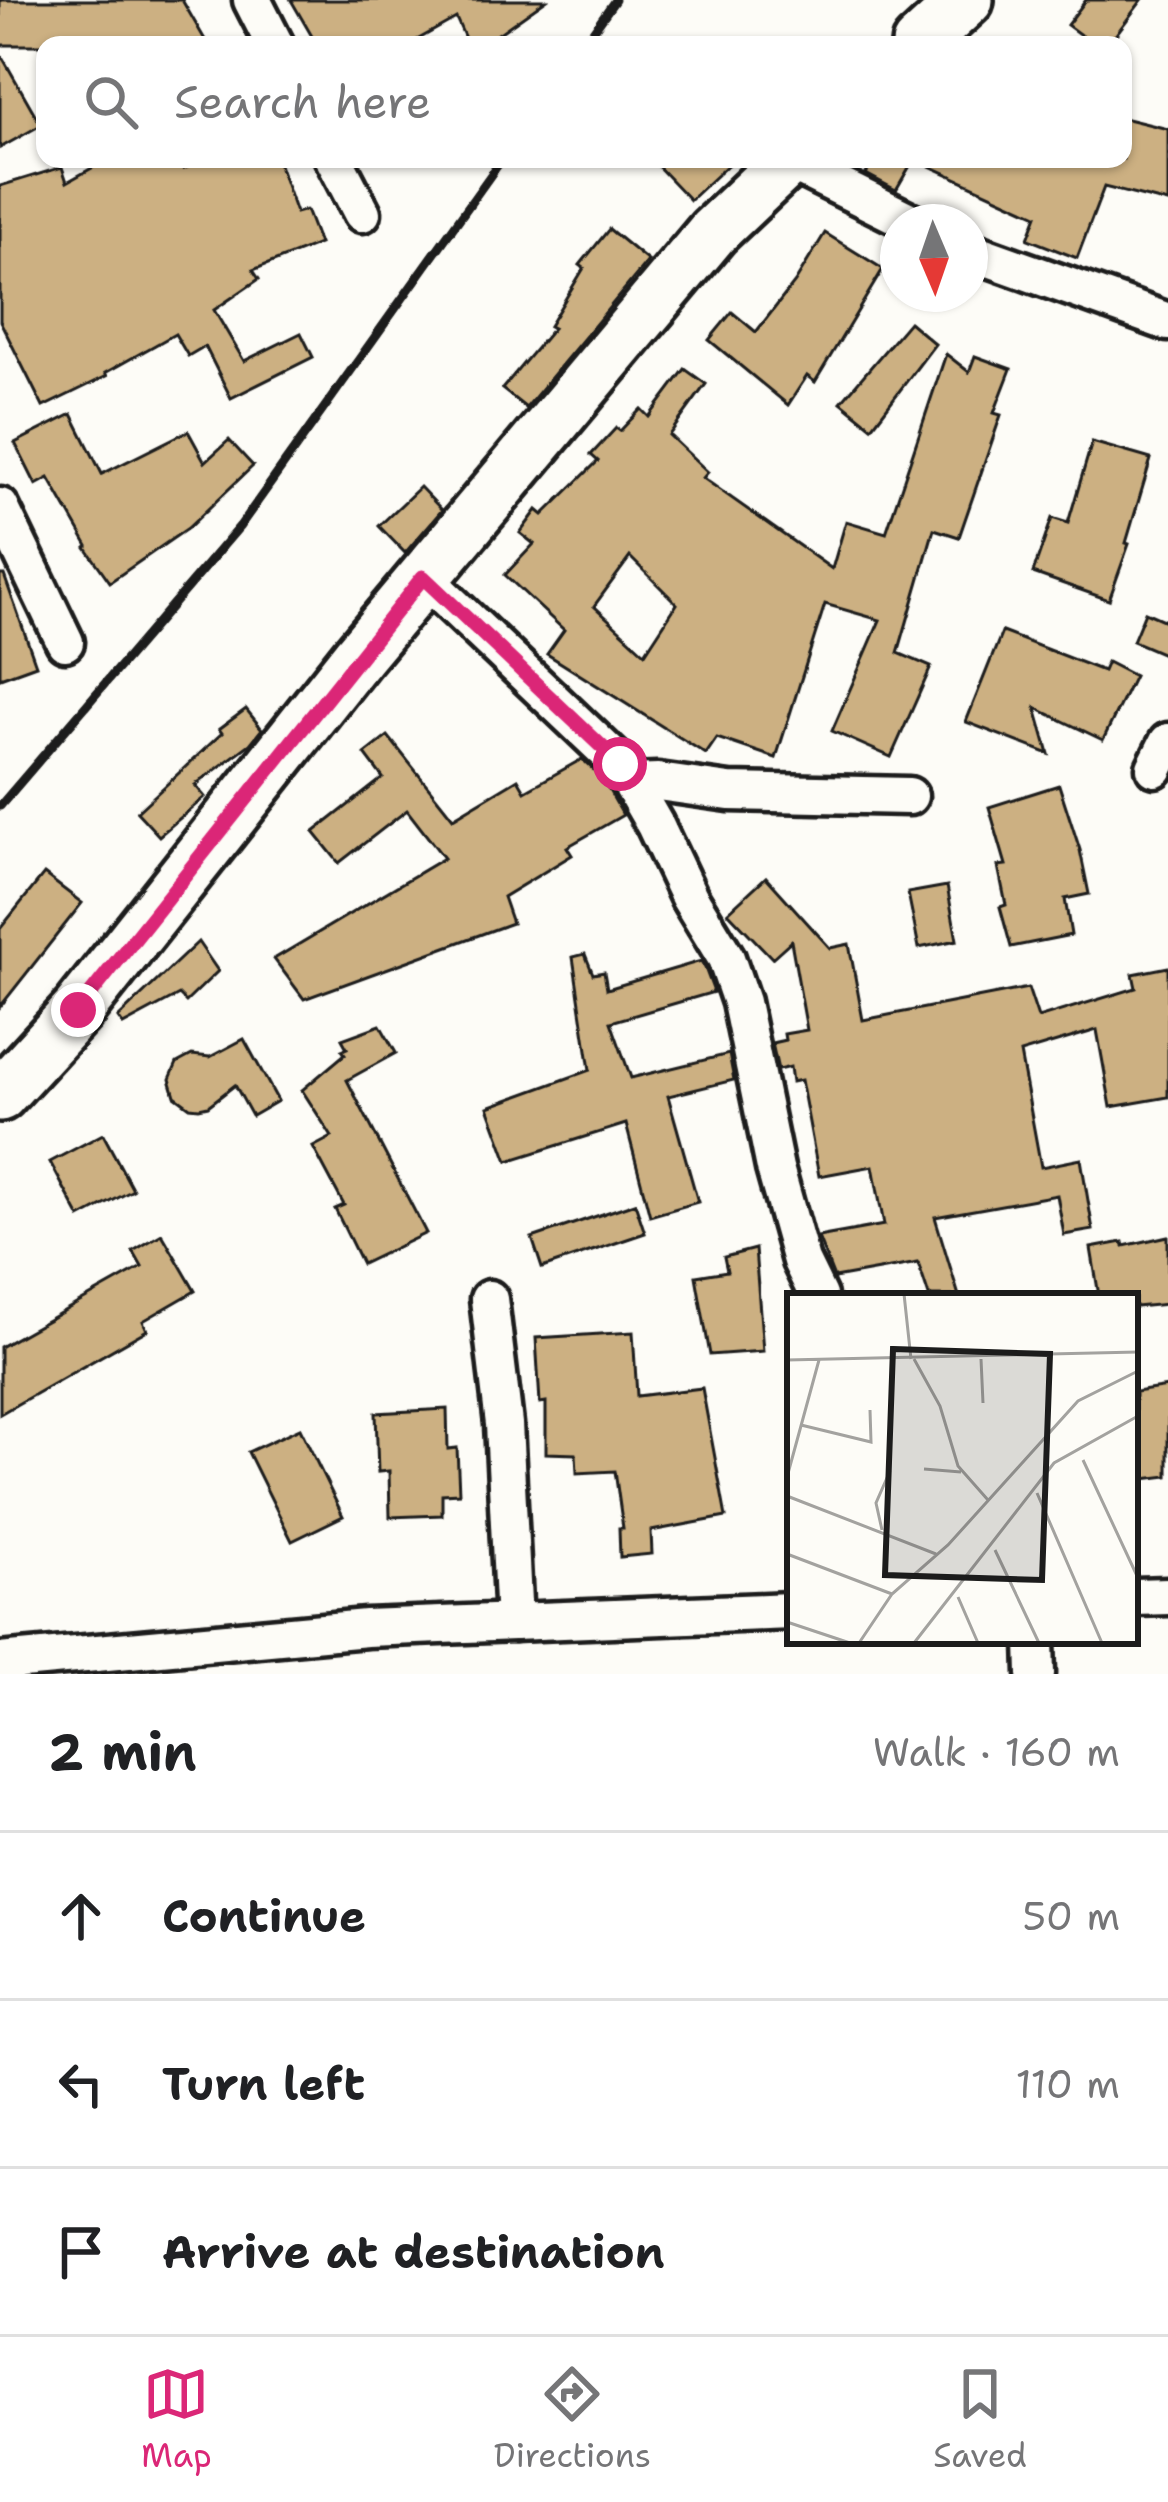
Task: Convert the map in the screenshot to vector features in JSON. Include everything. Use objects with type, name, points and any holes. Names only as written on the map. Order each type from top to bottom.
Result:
[{"type":"street","points":[[252,0],[270,36]]},
{"type":"street","points":[[928,36],[968,0]]},
{"type":"street","points":[[339,168],[362,213]]},
{"type":"street","points":[[0,1095],[78,1010],[423,577],[712,232],[780,168]]},
{"type":"street","points":[[805,168],[880,206]]},
{"type":"street","points":[[988,257],[1168,322]]},
{"type":"street","points":[[0,507],[65,642]]},
{"type":"street","points":[[423,577],[565,709],[620,764],[631,783],[688,897],[726,958],[741,1002],[775,1168],[801,1261],[817,1293]]},
{"type":"street","points":[[631,783],[729,792],[909,796]]},
{"type":"street","points":[[489,1298],[504,1424],[514,1622]]},
{"type":"street","points":[[1138,1598],[1168,1596]]},
{"type":"street","points":[[0,1662],[366,1628],[787,1611]]},
{"type":"street","points":[[1035,1644],[1036,1674]]},
{"type":"building","points":[[0,0],[182,0],[203,36],[36,36],[36,45],[0,45]]},
{"type":"building","points":[[291,0],[546,0],[499,36],[464,36],[456,18],[424,36],[312,36]]},
{"type":"building","points":[[1086,0],[1142,0],[1115,36],[1082,36],[1067,25]]},
{"type":"building","points":[[0,53],[36,116],[36,128],[0,148]]},
{"type":"building","points":[[1132,120],[1168,129],[1168,203],[1104,187],[1077,258],[1028,239],[1037,215],[934,168],[1132,168]]},
{"type":"building","points":[[59,168],[67,182],[92,168],[280,168],[296,213],[306,210],[319,244],[253,270],[259,279],[214,310],[244,361],[301,333],[313,357],[231,398],[205,346],[188,356],[175,334],[105,373],[107,376],[43,407],[0,321],[0,186]]},
{"type":"building","points":[[660,168],[724,168],[690,200]]},
{"type":"building","points":[[870,168],[909,168],[896,190],[866,174]]},
{"type":"building","points":[[609,229],[648,261],[526,408],[502,389],[553,328],[549,326],[584,268],[580,265]]},
{"type":"building","points":[[825,233],[880,267],[815,382],[807,376],[788,405],[709,340],[732,312],[756,332]]},
{"type":"building","points":[[909,322],[935,344],[872,427],[841,402]]},
{"type":"building","points":[[946,354],[969,372],[975,356],[1011,369],[994,413],[1001,415],[959,537],[934,529],[898,653],[931,667],[891,757],[832,731],[880,620],[825,604],[776,758],[717,738],[706,754],[547,654],[564,630],[505,575],[534,544],[520,533],[537,510],[543,515],[598,461],[591,455],[616,428],[620,431],[641,409],[649,417],[685,369],[706,384],[669,435],[708,472],[703,478],[832,569],[846,521],[886,533]],"holes":[[[630,557],[677,604],[645,653],[594,606]]]},
{"type":"building","points":[[72,414],[102,474],[188,431],[205,462],[229,440],[253,466],[188,528],[110,582],[49,478],[36,485],[15,443]]},
{"type":"building","points":[[1092,442],[1151,459],[1109,600],[1033,573],[1052,518],[1068,523]]},
{"type":"building","points":[[420,487],[442,510],[405,553],[379,526]]},
{"type":"building","points":[[0,575],[4,575],[36,665],[0,678]]},
{"type":"building","points":[[1145,612],[1168,622],[1168,656],[1133,641]]},
{"type":"building","points":[[1002,632],[1103,671],[1107,662],[1134,676],[1103,740],[1036,708],[1049,754],[966,722]]},
{"type":"building","points":[[246,709],[262,729],[250,744],[195,785],[205,797],[159,836],[137,812],[222,733],[219,729]]},
{"type":"building","points":[[388,736],[453,818],[518,779],[525,791],[582,759],[602,778],[623,815],[567,847],[572,855],[503,897],[512,923],[304,999],[274,959],[444,858],[407,810],[339,863],[314,832],[383,778],[365,754]]},
{"type":"building","points":[[1059,785],[1089,894],[1065,899],[1071,935],[1011,947],[1000,907],[1006,905],[998,866],[1006,865],[989,807]]},
{"type":"building","points":[[44,874],[82,903],[0,1007],[0,929]]},
{"type":"building","points":[[766,877],[830,948],[849,944],[863,1020],[1028,988],[1038,1018],[1136,988],[1133,974],[1168,967],[1168,1097],[1111,1107],[1097,1030],[1020,1053],[1041,1167],[1081,1159],[1093,1230],[1064,1235],[1057,1195],[935,1217],[958,1293],[928,1293],[918,1263],[834,1278],[818,1237],[884,1225],[873,1166],[819,1176],[801,1080],[792,1082],[790,1067],[778,1070],[772,1043],[785,1040],[784,1034],[807,1030],[791,941],[772,958],[728,912]]},
{"type":"building","points":[[947,886],[957,940],[919,948],[908,893]]},
{"type":"building","points":[[198,942],[218,971],[186,1002],[179,995],[123,1025],[118,1018]]},
{"type":"building","points":[[585,954],[593,974],[604,972],[607,989],[701,961],[705,968],[714,992],[611,1022],[631,1078],[729,1054],[734,1080],[668,1096],[698,1202],[650,1216],[626,1124],[508,1161],[488,1107],[590,1070],[573,957]]},
{"type":"building","points":[[380,1025],[396,1053],[347,1080],[426,1233],[362,1264],[335,1209],[344,1205],[313,1147],[332,1137],[302,1090],[345,1054],[342,1039]]},
{"type":"building","points":[[244,1039],[278,1101],[252,1116],[235,1085],[199,1108],[175,1096],[170,1079],[177,1063],[192,1055],[210,1057]]},
{"type":"building","points":[[103,1134],[133,1190],[80,1218],[50,1162]]},
{"type":"building","points":[[635,1203],[645,1233],[542,1268],[532,1238]]},
{"type":"building","points":[[162,1234],[195,1291],[143,1321],[147,1330],[0,1414],[0,1347],[142,1267],[133,1251]]},
{"type":"building","points":[[1168,1236],[1168,1304],[1138,1307],[1138,1293],[1098,1293],[1091,1248],[1123,1242],[1124,1246]]},
{"type":"building","points":[[755,1249],[763,1351],[710,1355],[696,1276],[727,1271],[724,1257]]},
{"type":"building","points":[[633,1332],[637,1396],[702,1388],[726,1517],[651,1531],[652,1554],[620,1557],[619,1528],[623,1528],[615,1471],[577,1473],[576,1454],[546,1453],[546,1402],[540,1403],[536,1338]]},
{"type":"building","points":[[1168,1387],[1168,1476],[1138,1480],[1138,1392]]},
{"type":"building","points":[[447,1409],[448,1449],[457,1448],[459,1493],[442,1494],[442,1515],[390,1517],[389,1471],[378,1472],[376,1413]]},
{"type":"building","points":[[300,1428],[343,1516],[292,1541],[248,1452]]},
{"type":"railway","points":[[589,36],[615,0]]},
{"type":"railway","points":[[0,806],[240,526],[496,168]]},
{"type":"route","points":[[78,1010],[423,577],[620,764]]}]
